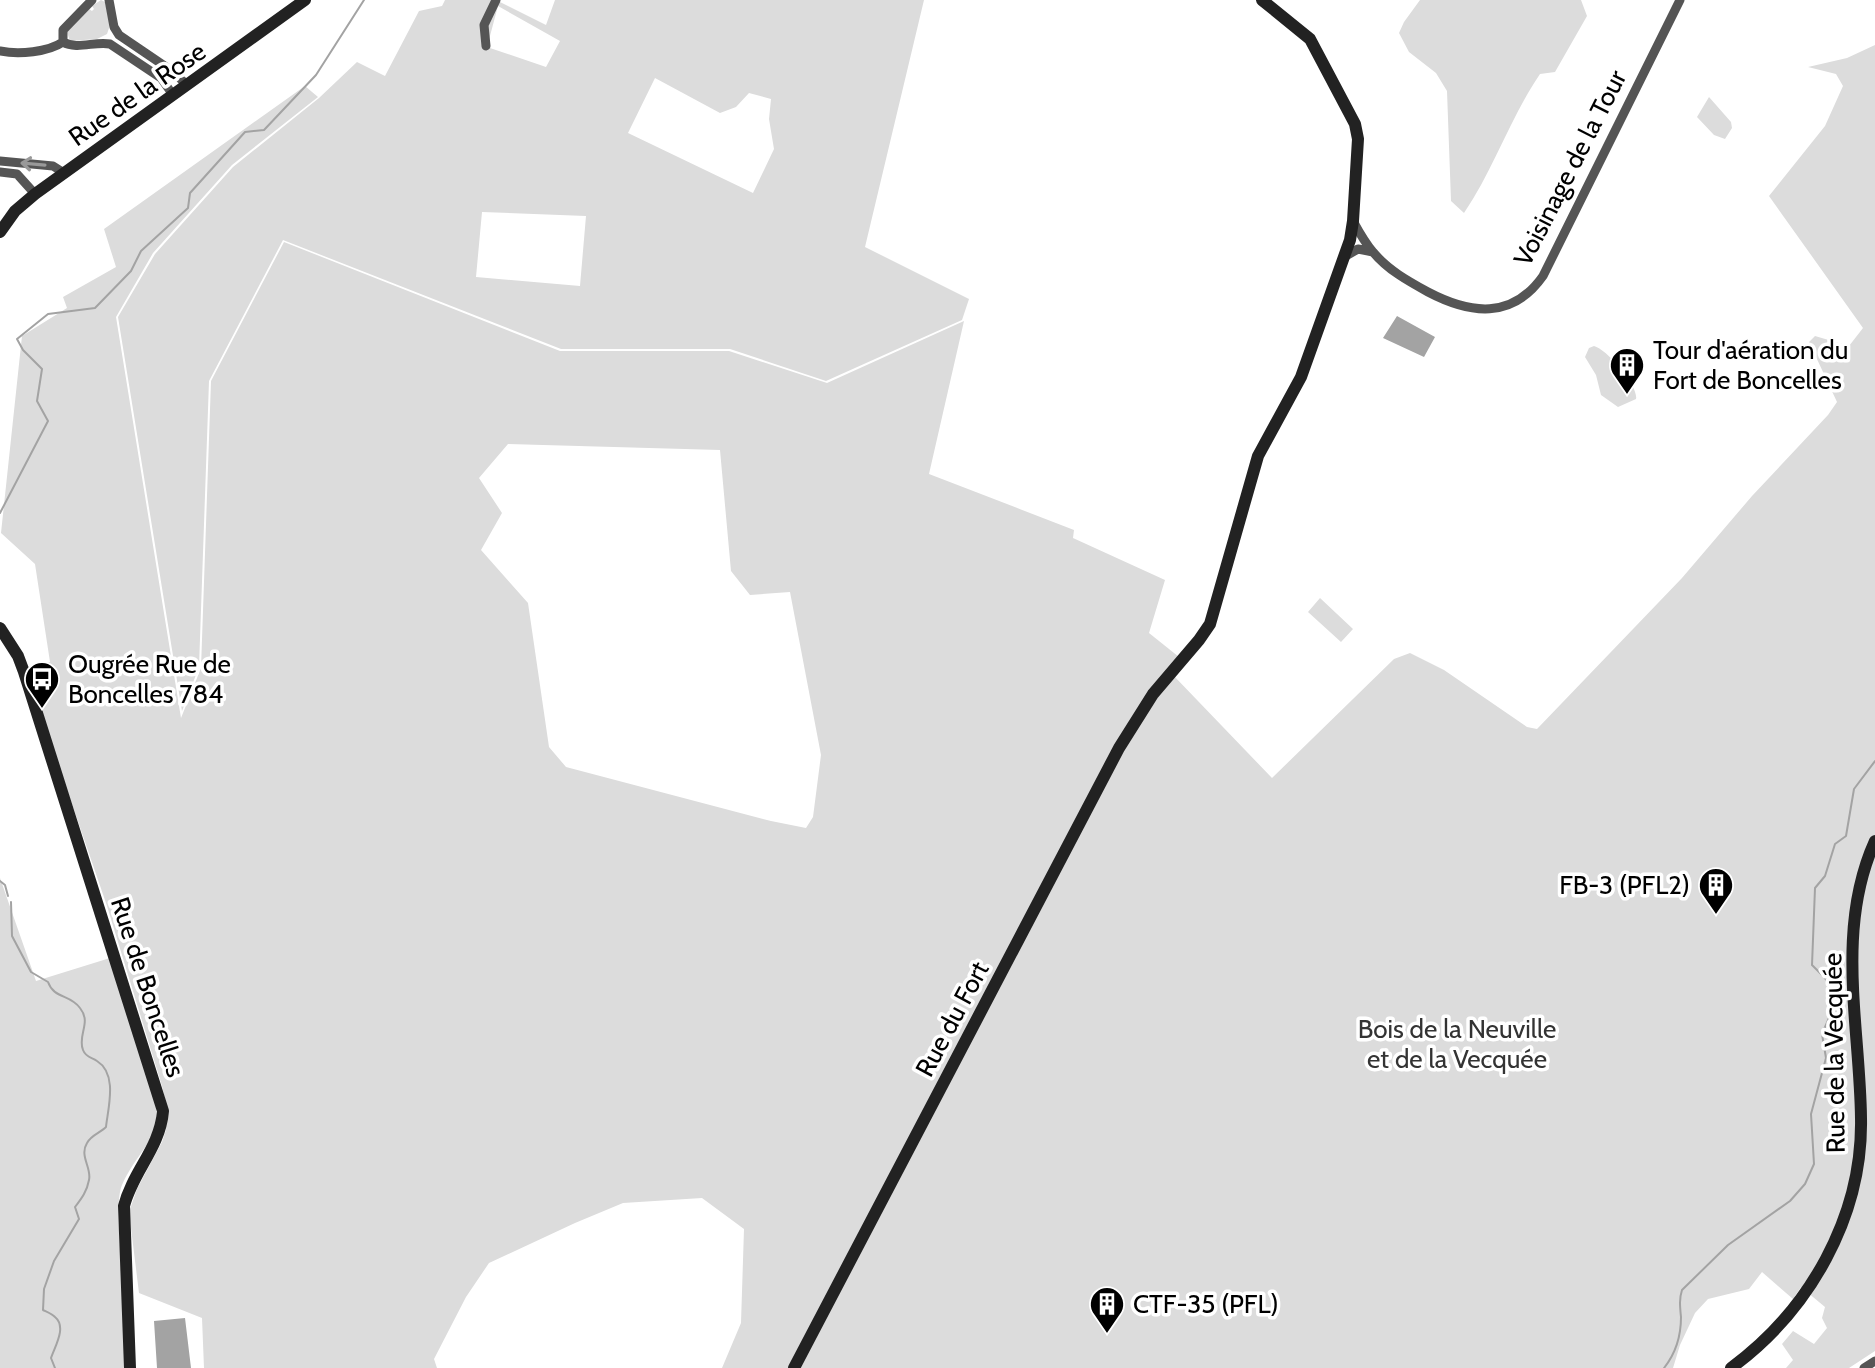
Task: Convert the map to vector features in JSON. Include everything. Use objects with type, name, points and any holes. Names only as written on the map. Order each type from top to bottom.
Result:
[{"type":"main road","name":"Rue de la Rose","points":[[0,232],[15,211],[35,194],[305,0]]},
{"type":"main road","name":"Rue du Fort","points":[[794,1368],[1119,748],[1153,694],[1210,624],[1258,456],[1301,377],[1344,257],[1353,221],[1358,139],[1352,116],[1310,39],[1262,0]]},
{"type":"main road","name":"Rue de Boncelles","points":[[0,628],[24,672],[163,1111],[158,1138],[124,1206],[130,1368]]},
{"type":"main road","name":"Rue de la Vecquée","points":[[1731,1368],[1769,1337],[1801,1300],[1830,1252],[1851,1196],[1857,1173],[1861,1131],[1853,994],[1854,927],[1863,877],[1875,841]]},
{"type":"street","points":[[63,42],[63,30],[92,0]]},
{"type":"street","points":[[109,0],[113,23],[123,39],[172,71],[187,85]]},
{"type":"street","points":[[486,46],[484,25],[496,0]]},
{"type":"street","name":"Voisinage de la Tour","points":[[1353,221],[1373,252],[1403,278],[1460,307],[1482,310],[1502,307],[1527,293],[1543,276],[1680,0]]},
{"type":"street","points":[[100,43],[110,35],[113,23]]},
{"type":"street","points":[[63,42],[71,46],[110,44],[161,78],[173,95]]},
{"type":"street","points":[[0,51],[10,53],[51,48],[63,42]]},
{"type":"street","points":[[0,161],[53,166],[64,173]]},
{"type":"street","points":[[0,172],[17,174],[35,194]]},
{"type":"street","points":[[1344,257],[1358,249],[1373,252]]},
{"type":"street","points":[[1864,1368],[1875,1361]]},
{"type":"green space","points":[[101,0],[105,2],[110,25],[107,34],[97,39],[70,41],[67,32]]},
{"type":"green space","points":[[445,0],[496,0],[546,25],[555,0],[924,0],[865,247],[969,299],[962,320],[826,381],[730,349],[561,349],[283,240],[209,381],[199,667],[182,711],[118,317],[155,254],[233,167],[319,98],[357,62],[385,76],[419,11],[442,6]],"holes":[[[498,6],[560,41],[546,67],[487,47]],[[655,78],[720,113],[736,107],[749,93],[771,99],[769,119],[774,149],[753,193],[628,133]],[[482,212],[586,216],[580,286],[476,277]]]},
{"type":"green space","points":[[1420,0],[1581,0],[1587,16],[1555,72],[1540,74],[1529,91],[1464,213],[1451,201],[1447,91],[1436,73],[1409,52],[1399,33]]},
{"type":"green space","name":"Bois de la Neuville et de la Vecquée","points":[[1875,45],[1875,1351],[1849,1368],[1786,1368],[1793,1360],[1782,1344],[1793,1331],[1814,1344],[1827,1328],[1822,1318],[1825,1307],[1801,1287],[1793,1299],[1762,1272],[1749,1289],[1708,1299],[1695,1313],[1673,1368],[799,1368],[1132,734],[1173,675],[1272,778],[1394,659],[1410,653],[1444,670],[1527,727],[1537,729],[1682,578],[1752,496],[1828,415],[1837,402],[1809,342],[1815,336],[1849,346],[1863,328],[1769,196],[1825,126],[1843,86],[1836,74],[1808,67],[1847,58]]},
{"type":"green space","points":[[305,86],[318,97],[232,165],[153,253],[116,317],[181,718],[201,668],[211,381],[284,242],[560,351],[729,351],[827,383],[964,321],[929,474],[1074,530],[1073,538],[1165,580],[1149,633],[1179,657],[1149,693],[789,1368],[722,1368],[741,1323],[744,1229],[702,1198],[623,1203],[489,1263],[466,1297],[434,1359],[437,1368],[204,1368],[202,1318],[139,1293],[129,1212],[137,1189],[162,1142],[168,1112],[107,906],[26,670],[50,662],[35,564],[1,533],[22,336],[67,308],[63,297],[116,267],[104,229]],"holes":[[[508,444],[720,450],[731,571],[750,595],[790,592],[821,755],[813,817],[806,828],[566,767],[549,747],[528,603],[481,550],[502,513],[479,478]]]},
{"type":"green space","points":[[1709,97],[1731,122],[1732,128],[1725,139],[1714,135],[1697,117]]},
{"type":"green space","points":[[1594,346],[1621,369],[1633,386],[1636,399],[1618,407],[1601,395],[1596,375],[1585,357],[1589,348]]},
{"type":"green space","points":[[1320,598],[1353,629],[1341,642],[1308,612]]},
{"type":"green space","points":[[0,878],[36,981],[110,958],[155,1095],[152,1134],[122,1185],[119,1197],[126,1368],[0,1368]]},
{"type":"shaded area","points":[[1397,316],[1435,337],[1424,357],[1383,338]]},
{"type":"shaded area","points":[[185,1318],[191,1368],[157,1368],[154,1321]]},
{"type":"waterway","points":[[0,513],[48,421],[37,401],[42,369],[23,350],[17,339],[48,314],[95,308],[131,271],[141,251],[188,208],[190,193],[245,132],[264,130],[316,75],[364,0]]},
{"type":"waterway","points":[[1664,1368],[1679,1338],[1682,1290],[1728,1245],[1790,1201],[1805,1184],[1814,1164],[1811,1114],[1826,1058],[1822,1034],[1829,1018],[1831,989],[1812,965],[1815,888],[1825,876],[1835,844],[1846,836],[1854,789],[1875,761]]},
{"type":"waterway","points":[[0,881],[5,885],[8,896]]},
{"type":"waterway","points":[[11,902],[12,936],[31,972],[80,1008],[85,1019],[83,1050],[103,1067],[110,1083],[106,1127],[91,1138],[85,1148],[89,1175],[86,1191],[75,1207],[79,1219],[54,1261],[44,1289],[43,1310],[55,1317],[60,1326],[51,1358],[55,1368]]},
{"type":"place","name":"Tour d'aération du Fort de Boncelles","points":[[1627,396]]},
{"type":"place","name":"Ougrée Rue de Boncelles 784","points":[[42,710]]},
{"type":"place","name":"FB-3 (PFL2)","points":[[1716,916]]},
{"type":"place","name":"CTF-35 (PFL)","points":[[1107,1335]]}]
